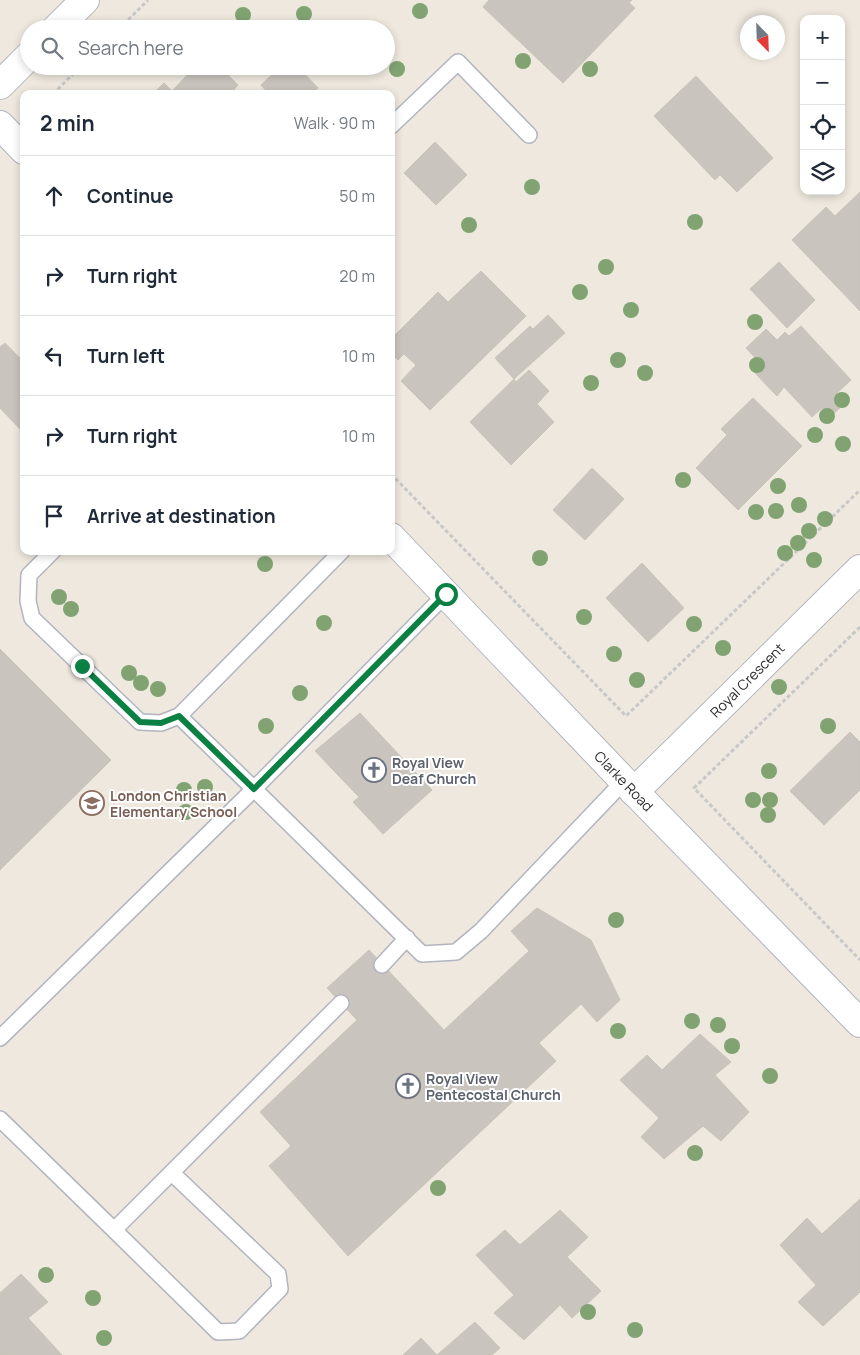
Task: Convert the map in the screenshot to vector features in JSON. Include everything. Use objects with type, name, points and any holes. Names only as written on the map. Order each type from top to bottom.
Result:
[{"type":"main road","points":[[65,20],[85,0]]},
{"type":"main road","points":[[0,84],[20,65]]},
{"type":"main road","points":[[0,125],[20,146]]},
{"type":"main road","name":"Clarke Road","points":[[395,541],[629,786],[860,1023]]},
{"type":"main road","name":"Royal Crescent","points":[[629,786],[860,569]]},
{"type":"lane","points":[[395,122],[458,62],[529,135]]},
{"type":"lane","points":[[49,555],[29,575],[28,601],[32,618],[140,722],[161,723],[179,716],[338,555]]},
{"type":"lane","points":[[0,1038],[254,789],[446,594]]},
{"type":"lane","points":[[179,716],[422,954],[456,952],[481,931],[629,786]]},
{"type":"lane","points":[[382,965],[407,938]]},
{"type":"lane","points":[[114,1230],[341,1003]]},
{"type":"lane","points":[[0,1119],[218,1332],[239,1331],[280,1289],[278,1274],[172,1173]]},
{"type":"path","points":[[128,20],[148,0]]},
{"type":"path","points":[[57,90],[72,75]]},
{"type":"path","points":[[395,478],[626,716],[860,490]]},
{"type":"path","points":[[860,626],[694,788],[860,960]]},
{"type":"building","points":[[489,0],[632,0],[629,3],[635,8],[563,83],[483,7]]},
{"type":"building","points":[[187,75],[228,75],[238,85],[234,90],[173,90]]},
{"type":"building","points":[[272,75],[306,75],[318,88],[316,90],[265,90],[261,85]]},
{"type":"building","points":[[696,76],[773,158],[737,192],[720,175],[715,180],[654,116]]},
{"type":"building","points":[[164,83],[171,90],[157,90]]},
{"type":"building","points":[[435,142],[467,175],[436,205],[404,173]]},
{"type":"building","points":[[860,192],[860,311],[792,240],[826,207],[835,216]]},
{"type":"building","points":[[779,262],[815,300],[787,328],[750,289]]},
{"type":"building","points":[[481,271],[526,316],[430,410],[401,381],[416,365],[404,354],[398,360],[395,357],[395,335],[438,292],[448,302]]},
{"type":"building","points":[[548,315],[565,333],[514,379],[495,358],[530,326],[533,329]]},
{"type":"building","points":[[801,326],[851,380],[836,394],[845,403],[830,417],[822,408],[812,417],[784,387],[777,396],[753,371],[761,364],[746,348],[766,329],[777,340],[785,332],[789,336]]},
{"type":"building","points":[[5,343],[20,358],[20,429],[0,408],[0,347]]},
{"type":"building","points":[[529,370],[549,391],[537,404],[554,422],[511,465],[470,422],[514,379],[516,382]]},
{"type":"building","points":[[753,398],[802,446],[738,510],[696,468],[727,435],[721,429]]},
{"type":"building","points":[[592,468],[624,499],[585,540],[553,510]]},
{"type":"building","points":[[642,563],[684,608],[648,642],[606,598]]},
{"type":"building","points":[[0,649],[111,760],[0,870]]},
{"type":"building","name":"Royal View Deaf Church","points":[[360,713],[432,790],[383,834],[353,802],[359,797],[315,751]]},
{"type":"building","points":[[850,732],[860,742],[860,790],[824,825],[790,791]]},
{"type":"building","name":"Royal View Pentecostal Church","points":[[537,908],[591,940],[620,1000],[597,1022],[581,1004],[539,1043],[556,1061],[348,1256],[269,1166],[291,1146],[260,1112],[357,1020],[327,988],[369,950],[444,1030],[529,951],[511,931]]},
{"type":"building","points":[[700,1034],[731,1062],[715,1075],[749,1112],[721,1141],[703,1126],[664,1159],[641,1137],[659,1118],[620,1080],[647,1055],[662,1070]]},
{"type":"building","points":[[860,1199],[860,1292],[823,1326],[798,1302],[816,1285],[780,1245],[807,1218],[822,1234]]},
{"type":"building","points":[[560,1210],[588,1237],[567,1257],[601,1291],[572,1318],[560,1305],[524,1340],[494,1313],[514,1295],[476,1255],[505,1230],[520,1245]]},
{"type":"building","points":[[21,1274],[48,1302],[28,1318],[62,1355],[0,1355],[0,1293]]},
{"type":"building","points":[[475,1322],[500,1348],[492,1355],[437,1355]]},
{"type":"building","points":[[421,1338],[437,1355],[403,1355]]},
{"type":"place","name":"Royal View Deaf Church","points":[[374,770]]},
{"type":"place","name":"London Christian Elementary School","points":[[92,803]]},
{"type":"place","name":"Royal View Pentecostal Church","points":[[408,1086]]},
{"type":"route","points":[[82,666],[140,722],[161,723],[179,716],[254,789],[446,594]]}]
